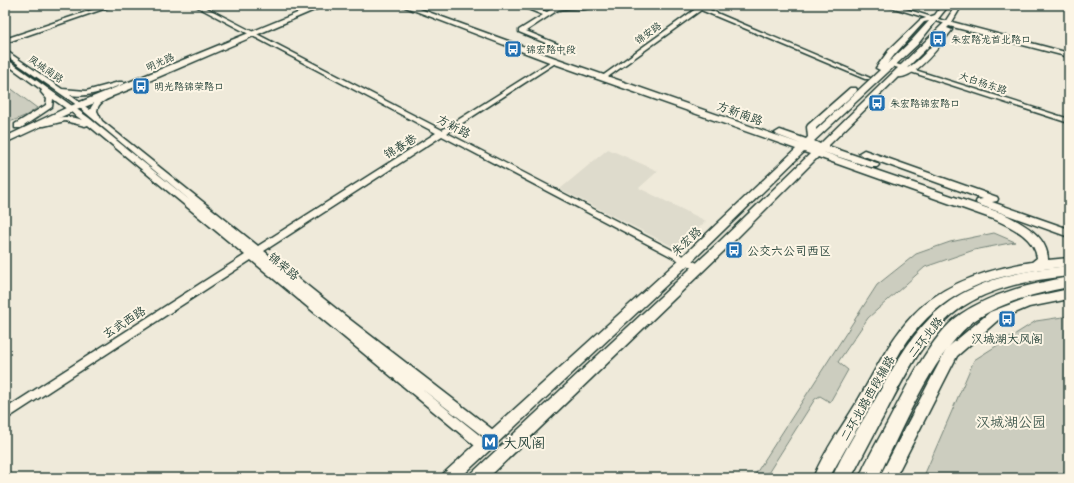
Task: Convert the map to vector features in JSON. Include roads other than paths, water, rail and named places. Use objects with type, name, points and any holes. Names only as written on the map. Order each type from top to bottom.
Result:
[{"type":"highway","name":"二环北路","points":[[841,478],[894,380],[915,346],[944,314],[976,292],[1046,273],[1069,271]]},
{"type":"highway","name":"二环北路","points":[[868,478],[915,386],[942,342],[964,319],[991,304],[1014,294],[1069,282]]},
{"type":"main road","name":"明光路","points":[[5,132],[17,130],[123,86],[310,5]]},
{"type":"main road","name":"明光路","points":[[250,32],[323,5]]},
{"type":"main road","name":"方新南路","points":[[403,5],[555,61],[606,76],[807,142],[821,150],[1069,232]]},
{"type":"main road","name":"方新南路","points":[[417,5],[606,76]]},
{"type":"main road","name":"朱宏路","points":[[449,478],[686,260],[887,65],[932,24],[946,5]]},
{"type":"main road","points":[[477,478],[700,268],[906,69],[949,20],[959,5]]},
{"type":"main road","points":[[949,20],[962,14],[967,5]]},
{"type":"main road","points":[[949,20],[1069,52]]},
{"type":"main road","points":[[949,20],[1069,55]]},
{"type":"main road","points":[[807,142],[811,127],[881,66],[887,65]]},
{"type":"main road","name":"明光路","points":[[5,140],[17,130]]},
{"type":"main road","points":[[821,150],[1069,225]]},
{"type":"main road","points":[[821,150],[1025,233],[1037,243],[1042,254],[1043,259],[1035,266]]},
{"type":"main road","name":"二环北路西段辅路","points":[[821,478],[890,358],[913,323],[925,311],[938,301],[989,275],[1035,266],[1069,262]]},
{"type":"main road","points":[[887,478],[952,352],[994,316],[1028,303],[1069,294]]},
{"type":"street","points":[[7,56],[6,48],[8,44],[23,34],[103,5]]},
{"type":"street","points":[[5,38],[23,34],[112,5]]},
{"type":"street","name":"方新路","points":[[197,5],[700,268]]},
{"type":"street","points":[[521,5],[548,14]]},
{"type":"street","points":[[565,49],[521,31],[548,14],[564,7],[589,7],[592,5]]},
{"type":"street","points":[[693,5],[703,6],[867,78]]},
{"type":"street","points":[[887,5],[949,20]]},
{"type":"street","points":[[894,5],[936,17]]},
{"type":"street","name":"锦安路","points":[[606,76],[703,6]]},
{"type":"street","name":"凤城南路","points":[[7,56],[40,86],[73,106]]},
{"type":"street","name":"凤城南路","points":[[7,56],[56,88],[73,106]]},
{"type":"street","name":"锦春巷","points":[[254,253],[555,61]]},
{"type":"street","name":"大白杨东路","points":[[887,65],[906,69],[1069,121]]},
{"type":"street","points":[[17,130],[50,106],[50,99],[40,86]]},
{"type":"street","points":[[56,88],[72,94],[82,94],[123,86]]},
{"type":"street","points":[[101,128],[94,112],[94,107],[100,100],[123,86]]},
{"type":"street","name":"锦荣路","points":[[73,106],[254,253],[484,446]]},
{"type":"street","points":[[17,130],[66,118],[101,128]]},
{"type":"street","name":"锦荣路","points":[[254,253],[493,437]]},
{"type":"street","name":"玄武西路","points":[[5,415],[254,253]]},
{"type":"place","name":"朱宏路龙首北路口","points":[[938,39]]},
{"type":"place","name":"锦宏路中段","points":[[513,49]]},
{"type":"place","name":"明光路锦荣路口","points":[[141,86]]},
{"type":"place","name":"朱宏路锦宏路口","points":[[877,103]]},
{"type":"place","name":"公交六公司西区","points":[[734,250]]},
{"type":"place","name":"汉城湖大风阁","points":[[1007,319]]},
{"type":"place","name":"大风阁","points":[[490,442]]},
{"type":"park label","name":"汉城湖公园","points":[[1011,421]]}]
